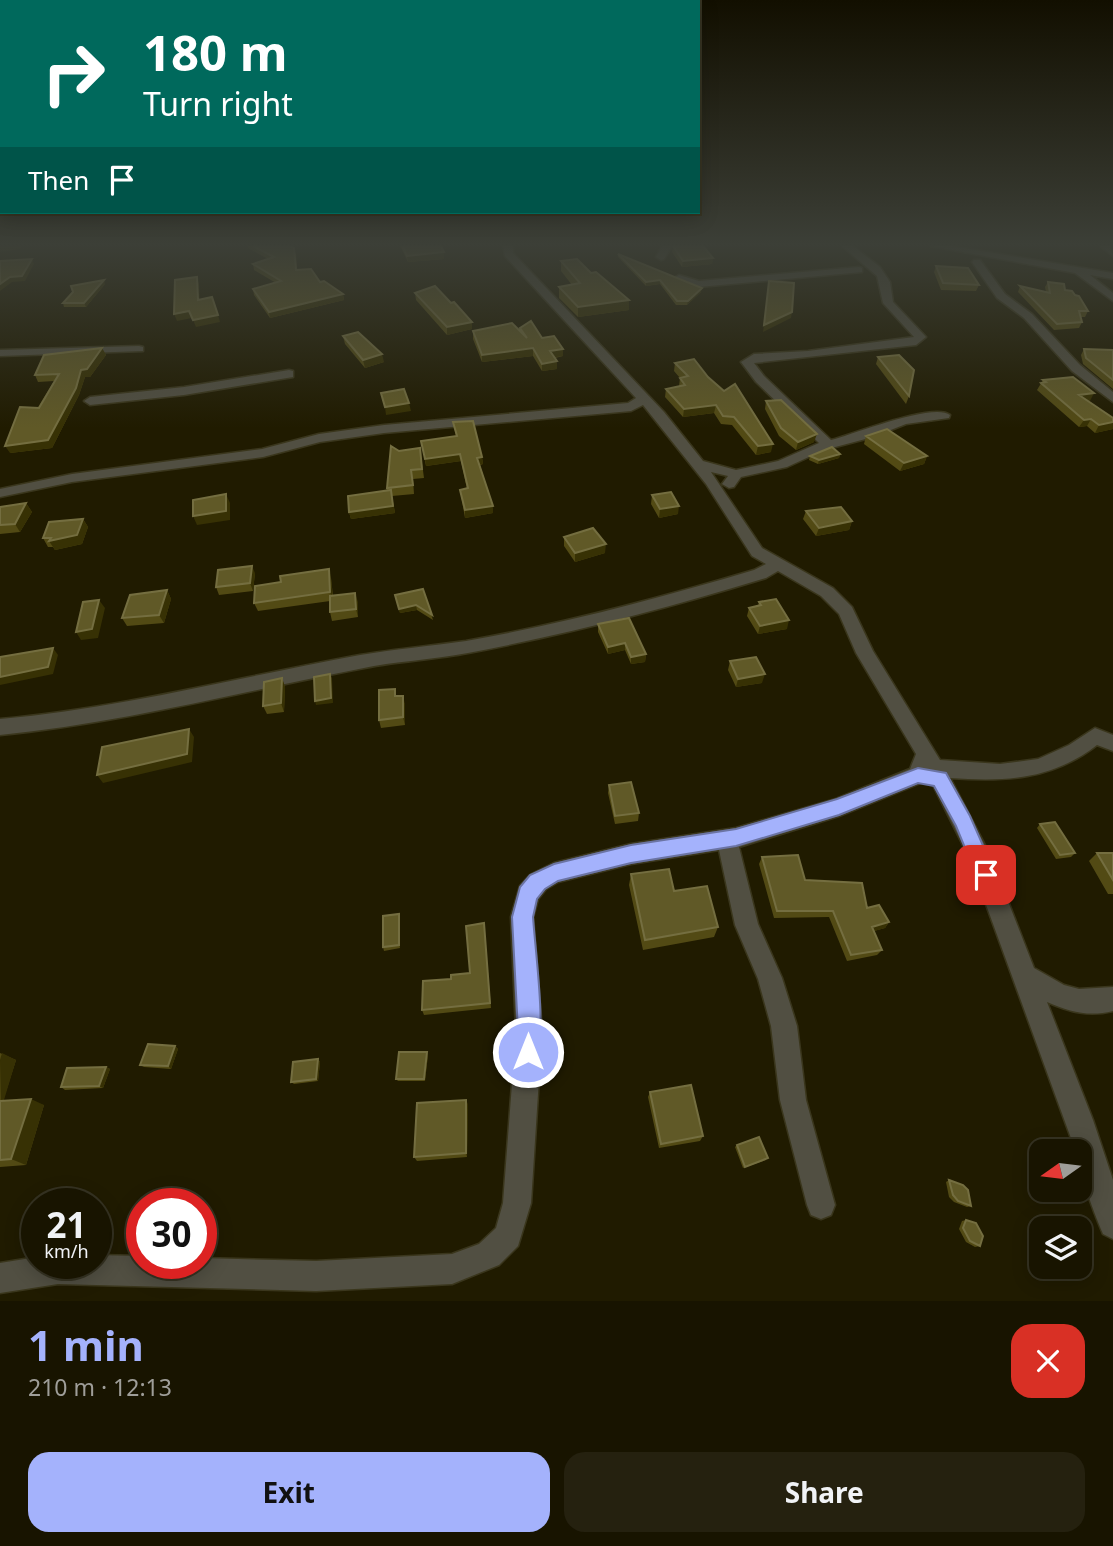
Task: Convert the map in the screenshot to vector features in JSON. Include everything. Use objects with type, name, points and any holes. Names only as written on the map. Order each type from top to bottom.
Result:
[{"type":"street","points":[[557,307],[644,399],[697,464],[757,552],[827,592],[846,611],[864,653],[979,855],[1080,1120],[1113,1224]]},
{"type":"street","points":[[828,444],[760,379],[747,362],[754,357],[822,353],[852,347],[916,342],[920,337],[891,307]]},
{"type":"street","points":[[1015,307],[1028,316],[1076,368],[1113,398]]},
{"type":"street","points":[[0,353],[139,349]]},
{"type":"street","points":[[90,401],[289,374]]},
{"type":"street","points":[[0,493],[72,478],[263,453],[319,438],[631,407],[644,399]]},
{"type":"street","points":[[697,464],[736,474],[782,464],[828,444],[868,435],[904,420],[944,415]]},
{"type":"street","points":[[720,496],[736,474]]},
{"type":"street","points":[[0,727],[64,720],[363,661],[539,632],[670,601],[760,575],[777,565]]},
{"type":"street","points":[[0,1278],[58,1269],[316,1276],[452,1269],[489,1255],[508,1236],[517,1203],[529,1031],[522,917],[528,894],[538,882],[554,873],[631,854],[727,840],[839,807],[929,769],[1031,771],[1068,758],[1095,736],[1113,743]]},
{"type":"street","points":[[727,840],[747,925],[770,978],[784,1026],[793,1100],[821,1205]]},
{"type":"street","points":[[1027,977],[1046,989],[1077,1002],[1101,1003],[1113,999]]},
{"type":"building","points":[[174,307],[215,307],[218,315],[193,320],[189,311],[174,314]]},
{"type":"building","points":[[265,307],[291,307],[269,312]]},
{"type":"building","points":[[428,307],[458,307],[472,322],[447,327]]},
{"type":"building","points":[[766,307],[792,307],[792,312],[764,325]]},
{"type":"building","points":[[1040,307],[1085,307],[1088,311],[1079,311],[1082,322],[1057,324]]},
{"type":"building","points":[[531,321],[542,338],[554,336],[563,349],[550,351],[557,361],[542,364],[533,348],[482,355],[473,331],[512,323],[527,338],[520,328]]},
{"type":"building","points":[[358,332],[382,354],[363,360],[343,336]]},
{"type":"building","points":[[102,348],[87,369],[81,370],[76,388],[48,440],[5,446],[20,407],[39,408],[59,374],[35,375],[44,355]]},
{"type":"building","points":[[1084,349],[1113,350],[1113,380],[1086,358]]},
{"type":"building","points":[[899,355],[914,370],[909,396],[878,357]]},
{"type":"building","points":[[694,359],[724,391],[735,384],[773,444],[758,446],[734,417],[723,416],[716,405],[684,409],[666,389],[685,385],[680,378],[688,376],[675,363]]},
{"type":"building","points":[[1073,377],[1094,393],[1079,395],[1113,418],[1113,422],[1099,425],[1091,419],[1084,420],[1041,383],[1046,382],[1043,380]]},
{"type":"building","points":[[404,389],[409,403],[385,407],[381,393]]},
{"type":"building","points":[[781,400],[817,434],[798,442],[781,428],[766,401]]},
{"type":"building","points":[[473,421],[482,457],[477,458],[493,506],[465,510],[460,490],[468,488],[460,454],[425,459],[421,441],[457,436],[453,422]]},
{"type":"building","points":[[887,429],[927,456],[904,463],[866,436]]},
{"type":"building","points":[[391,446],[399,451],[420,448],[422,469],[411,470],[413,485],[387,488]]},
{"type":"building","points":[[832,447],[840,454],[819,460],[810,456]]},
{"type":"building","points":[[391,490],[393,506],[349,512],[348,496]]},
{"type":"building","points":[[671,492],[679,506],[660,509],[652,495]]},
{"type":"building","points":[[226,494],[226,511],[193,516],[193,500]]},
{"type":"building","points":[[26,503],[15,524],[0,525],[0,507]]},
{"type":"building","points":[[841,507],[852,521],[819,528],[806,511]]},
{"type":"building","points":[[83,519],[77,535],[49,541],[51,538],[43,538],[49,522]]},
{"type":"building","points":[[593,528],[606,544],[575,553],[564,537]]},
{"type":"building","points":[[252,566],[250,583],[216,587],[218,570]]},
{"type":"building","points":[[329,569],[330,592],[254,603],[255,586],[281,582],[280,576]]},
{"type":"building","points":[[423,589],[432,615],[416,605],[399,609],[395,595]]},
{"type":"building","points":[[167,590],[159,615],[122,618],[130,595]]},
{"type":"building","points":[[355,593],[356,609],[330,612],[330,596]]},
{"type":"building","points":[[776,599],[789,620],[760,626],[749,608],[761,605],[759,602]]},
{"type":"building","points":[[99,600],[92,629],[76,632],[83,602]]},
{"type":"building","points":[[629,618],[646,654],[631,657],[625,643],[608,647],[598,624]]},
{"type":"building","points":[[53,648],[48,667],[0,677],[0,657]]},
{"type":"building","points":[[756,657],[765,674],[738,679],[730,661]]},
{"type":"building","points":[[330,674],[331,698],[315,701],[314,677]]},
{"type":"building","points":[[282,678],[281,703],[263,706],[264,682]]},
{"type":"building","points":[[395,689],[395,696],[403,696],[403,717],[379,720],[379,690]]},
{"type":"building","points":[[189,729],[187,754],[97,775],[102,747]]},
{"type":"building","points":[[631,782],[639,813],[615,816],[609,785]]},
{"type":"building","points":[[1055,822],[1075,853],[1060,855],[1040,824]]},
{"type":"building","points":[[1097,853],[1113,853],[1113,880]]},
{"type":"building","points":[[798,855],[805,880],[862,883],[867,908],[879,905],[889,922],[872,927],[882,950],[851,955],[833,911],[777,911],[762,857]]},
{"type":"building","points":[[669,869],[674,891],[707,886],[718,927],[645,940],[631,874]]},
{"type":"building","points":[[399,914],[399,945],[383,947],[383,916]]},
{"type":"building","points":[[484,923],[490,1003],[422,1010],[423,981],[451,979],[451,975],[470,973],[466,926]]},
{"type":"building","points":[[148,1044],[175,1046],[168,1066],[140,1065]]},
{"type":"building","points":[[399,1052],[427,1052],[424,1079],[396,1079]]},
{"type":"building","points":[[318,1059],[316,1079],[291,1082],[293,1062]]},
{"type":"building","points":[[106,1067],[99,1086],[61,1087],[67,1068]]},
{"type":"building","points":[[691,1085],[703,1136],[661,1144],[650,1092]]},
{"type":"building","points":[[31,1099],[11,1159],[0,1160],[0,1101]]},
{"type":"building","points":[[466,1100],[466,1153],[414,1157],[417,1103]]},
{"type":"building","points":[[759,1137],[768,1158],[745,1167],[737,1145]]},
{"type":"building","points":[[949,1180],[968,1190],[971,1206],[958,1201],[953,1195]]},
{"type":"building","points":[[966,1220],[976,1223],[983,1236],[980,1246],[970,1241],[963,1228]]},
{"type":"route","points":[[528,1052],[522,917],[528,894],[538,882],[554,873],[631,854],[736,838],[839,807],[918,775],[940,779],[964,822],[986,875]]}]
